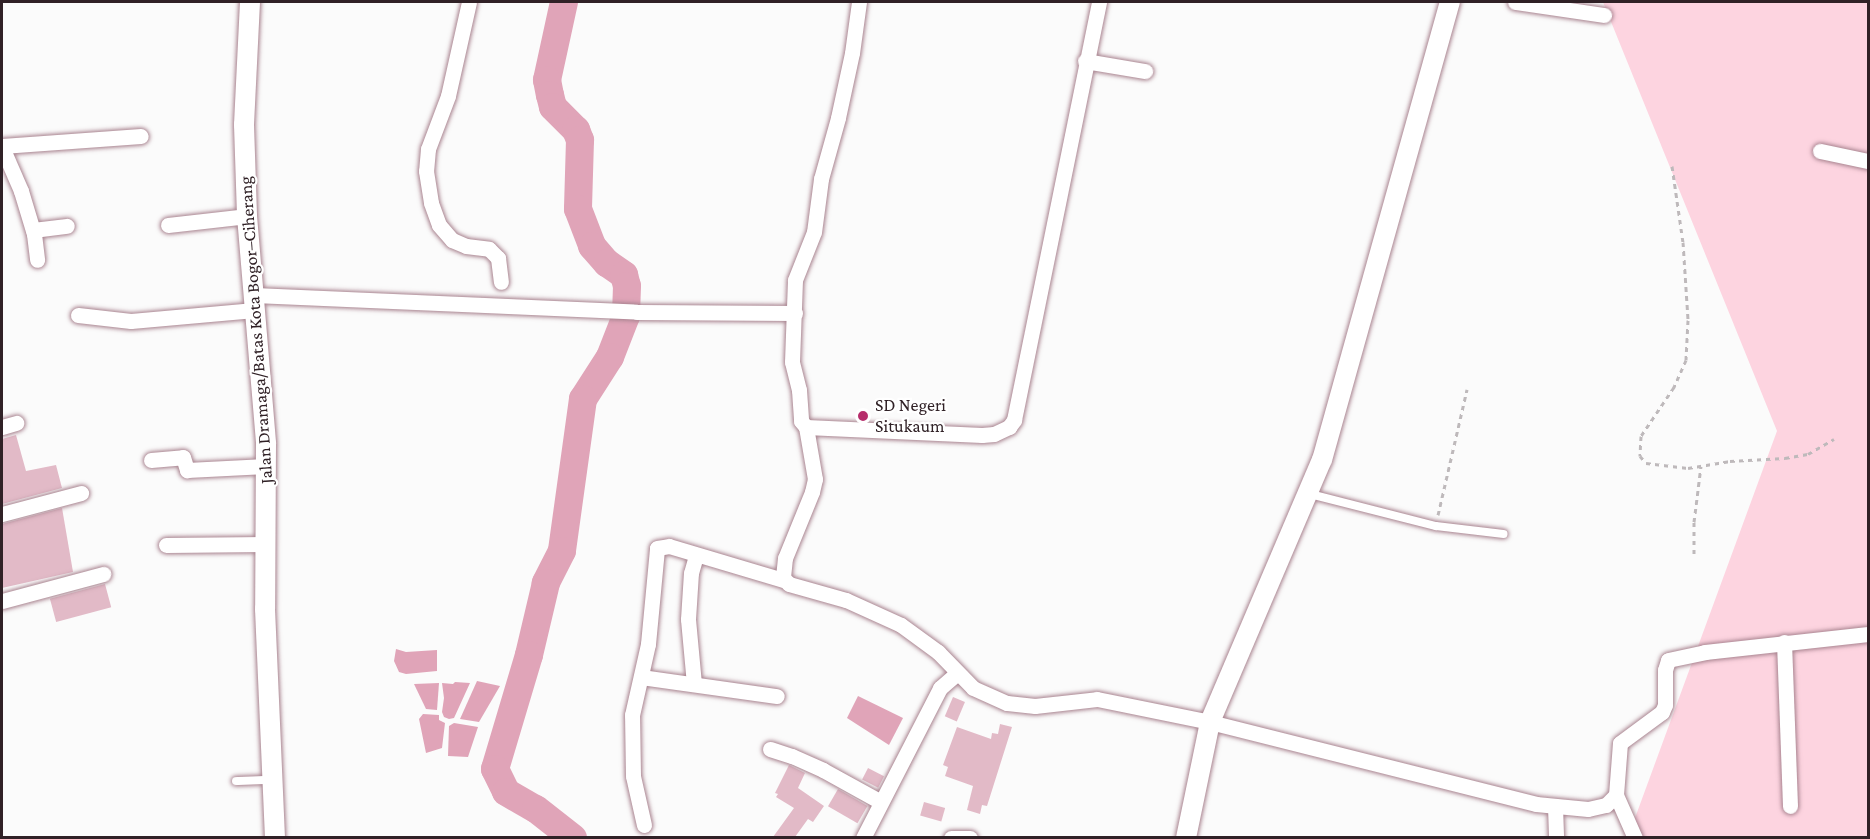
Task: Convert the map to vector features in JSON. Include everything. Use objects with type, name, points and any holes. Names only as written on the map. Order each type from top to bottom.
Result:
[{"type":"street","name":"Jalan Dramaga/Batas Kota Bogor–Ciherang","points":[[250,2],[244,125],[247,216],[266,466],[265,609],[275,837]]},
{"type":"street","points":[[469,2],[448,96],[428,149],[426,171],[431,203],[440,225],[452,240],[466,246],[489,249],[498,258],[501,282]]},
{"type":"street","points":[[783,580],[787,548],[815,486],[806,427],[801,421],[799,390],[792,362],[795,280],[814,231],[821,179],[838,118],[852,53],[859,2]]},
{"type":"street","points":[[806,427],[982,435],[994,434],[1009,427],[1014,420],[1085,61],[1099,2]]},
{"type":"street","points":[[1186,837],[1210,722],[1322,460],[1450,2]]},
{"type":"street","points":[[1515,2],[1604,15]]},
{"type":"street","points":[[1085,61],[1145,71]]},
{"type":"street","points":[[38,260],[33,230],[21,191],[2,146],[141,136]]},
{"type":"street","points":[[1820,151],[1869,161]]},
{"type":"street","points":[[168,225],[247,216]]},
{"type":"street","points":[[33,230],[67,226]]},
{"type":"street","points":[[78,315],[131,321],[255,303],[795,314]]},
{"type":"street","points":[[151,460],[183,457],[187,470],[266,466]]},
{"type":"street","points":[[2,514],[81,494]]},
{"type":"street","points":[[166,545],[266,544]]},
{"type":"street","points":[[644,825],[633,776],[633,706],[650,634],[657,548],[669,546],[846,600],[901,625],[933,648],[956,674],[973,688],[1007,703],[1035,706],[1097,699],[1210,722],[1536,804],[1555,806],[1597,809],[1612,802],[1616,795],[1620,742],[1662,712],[1665,705],[1665,670],[1668,660],[1705,652],[1869,634]]},
{"type":"street","points":[[694,684],[688,619],[691,573],[696,555]]},
{"type":"street","points":[[2,601],[103,574]]},
{"type":"street","points":[[1784,642],[1790,806]]},
{"type":"street","points":[[863,837],[940,688],[956,674]]},
{"type":"street","points":[[641,677],[777,696]]},
{"type":"street","points":[[770,749],[823,770],[881,802]]},
{"type":"street","points":[[1616,795],[1635,837]]},
{"type":"street","points":[[1555,806],[1556,837]]},
{"type":"street","points":[[951,837],[970,837]]},
{"type":"lane","points":[[1308,494],[1436,526],[1504,534]]},
{"type":"lane","points":[[236,781],[274,780]]},
{"type":"path","points":[[1672,166],[1683,242],[1688,320],[1686,360],[1674,387],[1641,436],[1639,449],[1646,463],[1672,468],[1730,461],[1785,459],[1808,454],[1834,440]]},
{"type":"path","points":[[1436,526],[1467,389]]},
{"type":"path","points":[[1694,554],[1694,522],[1701,466]]},
{"type":"shaded area","points":[[1603,2],[1868,2],[1868,837],[1628,837],[1777,431]]},
{"type":"shaded area","points":[[396,649],[406,652],[437,650],[437,671],[406,674],[399,672],[394,661]]},
{"type":"shaded area","points":[[477,681],[500,686],[479,722],[460,719]]},
{"type":"shaded area","points":[[455,682],[470,683],[454,718],[449,719],[444,717],[442,712],[444,698],[442,683],[453,684]]},
{"type":"shaded area","points":[[439,683],[437,710],[426,709],[414,684]]},
{"type":"shaded area","points":[[858,696],[903,718],[889,745],[847,718]]},
{"type":"shaded area","points":[[423,714],[439,715],[439,720],[445,723],[442,748],[426,753],[419,719]]},
{"type":"shaded area","points":[[454,723],[478,727],[468,757],[448,756],[449,726]]},
{"type":"building","points":[[16,435],[26,471],[56,465],[62,488],[2,504],[2,439]]},
{"type":"building","points":[[62,508],[73,572],[2,588],[2,524]]},
{"type":"building","points":[[105,584],[111,607],[56,622],[50,599]]},
{"type":"building","points":[[953,697],[965,702],[957,721],[945,716]]},
{"type":"building","points":[[1000,724],[1012,727],[987,806],[982,805],[980,814],[967,810],[973,786],[945,776],[948,767],[943,765],[957,727],[991,739],[992,733],[998,734]]},
{"type":"building","points":[[789,765],[805,773],[798,788],[824,806],[813,822],[808,819],[795,837],[773,837],[794,808],[776,797],[778,794],[775,793]]},
{"type":"building","points":[[868,768],[884,776],[878,788],[862,780]]},
{"type":"building","points":[[838,789],[867,806],[857,823],[828,806]]},
{"type":"building","points":[[924,802],[945,808],[941,822],[920,815]]},
{"type":"waterway","points":[[564,2],[547,80],[553,107],[576,130],[580,140],[578,209],[592,246],[607,263],[624,275],[627,286],[626,316],[610,357],[583,399],[562,551],[546,583],[529,655],[495,769],[506,792],[536,809],[573,838]]},
{"type":"place","name":"SD Negeri Situkaum","points":[[863,416]]}]
